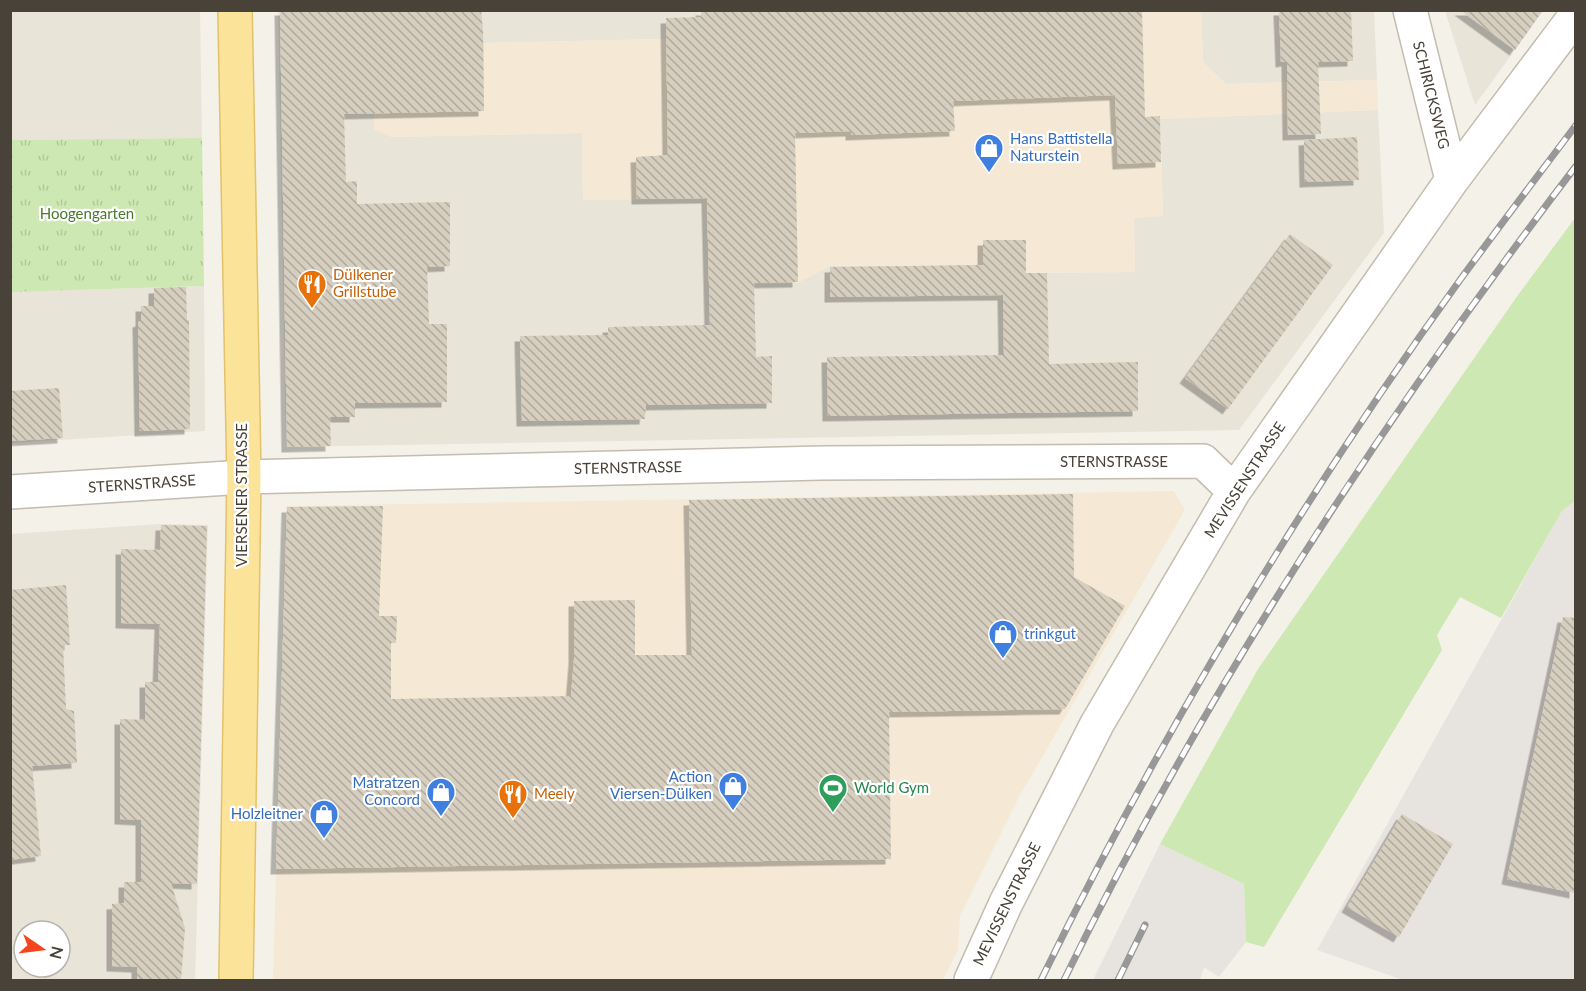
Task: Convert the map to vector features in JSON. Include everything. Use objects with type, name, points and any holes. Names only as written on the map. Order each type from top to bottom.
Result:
[{"type":"main road","name":"VIERSENER STRASSE","points":[[235,10],[244,477],[236,981]]},
{"type":"street","name":"SCHIRICKSWEG","points":[[1410,10],[1452,180]]},
{"type":"street","name":"MEVISSENSTRASSE","points":[[971,981],[1006,903],[1097,724],[1234,491],[1452,180],[1575,15]]},
{"type":"street","name":"STERNSTRASSE","points":[[10,492],[244,477],[821,463],[1203,461],[1234,491]]},
{"type":"shaded area","points":[[699,10],[1201,11],[1203,62],[1226,84],[1377,80],[1378,110],[1160,119],[1163,216],[1134,218],[1135,272],[1002,273],[1002,265],[830,266],[797,283],[709,284],[706,199],[583,200],[582,133],[391,137],[374,130],[374,113],[484,111],[484,43],[701,38]]},
{"type":"shaded area","points":[[10,11],[200,11],[202,138],[11,140]]},
{"type":"shaded area","points":[[278,11],[699,11],[702,38],[484,43],[484,111],[374,113],[391,137],[582,133],[583,200],[706,198],[709,284],[797,283],[830,266],[1002,265],[1002,273],[1135,272],[1134,217],[1163,216],[1160,119],[1378,110],[1384,233],[1239,430],[286,447]]},
{"type":"shaded area","points":[[1201,11],[1374,11],[1377,80],[1226,84],[1203,62]]},
{"type":"shaded area","points":[[1445,11],[1543,11],[1475,105]]},
{"type":"shaded area","points":[[204,286],[205,431],[11,443],[11,292]]},
{"type":"shaded area","points":[[1174,491],[1185,510],[1019,797],[960,916],[958,950],[943,980],[273,980],[286,506]]},
{"type":"shaded area","points":[[1575,501],[1575,980],[1403,980],[1317,950],[1562,511]]},
{"type":"shaded area","points":[[160,524],[208,525],[195,980],[11,980],[11,534]]},
{"type":"shaded area","points":[[1160,844],[1244,884],[1246,942],[1219,977],[1204,967],[1200,980],[1093,980]]},
{"type":"green space","name":"Hoogengarten","points":[[202,138],[204,286],[11,292],[11,140]]},
{"type":"green space","points":[[1575,218],[1575,501],[1562,511],[1501,618],[1460,597],[1437,635],[1442,650],[1264,947],[1246,942],[1244,884],[1160,844],[1258,669],[1518,295]]},
{"type":"building","points":[[280,10],[481,10],[484,111],[344,114],[346,182],[357,181],[357,204],[450,202],[450,266],[427,267],[429,324],[447,324],[447,402],[355,403],[355,417],[330,417],[331,446],[287,447]]},
{"type":"building","points":[[701,10],[1142,10],[1145,117],[1160,116],[1161,162],[1118,164],[1115,95],[953,101],[955,131],[851,135],[851,131],[795,133],[798,282],[754,283],[756,357],[772,356],[772,403],[646,405],[645,419],[522,421],[520,336],[608,335],[608,327],[710,325],[707,198],[637,199],[636,157],[668,155],[666,18],[701,17]]},
{"type":"building","points":[[1279,10],[1351,10],[1353,61],[1318,62],[1321,134],[1288,135],[1287,61],[1281,62]]},
{"type":"building","points":[[1460,10],[1543,10],[1515,50]]},
{"type":"building","points":[[1357,137],[1359,180],[1305,182],[1304,140]]},
{"type":"building","points":[[1290,234],[1333,265],[1228,409],[1185,378]]},
{"type":"building","points":[[983,240],[1026,240],[1026,273],[1047,273],[1049,364],[1138,362],[1138,411],[828,416],[827,357],[1004,355],[1003,295],[830,297],[830,267],[983,265]]},
{"type":"building","points":[[186,287],[187,320],[189,320],[190,429],[140,431],[138,322],[141,321],[141,306],[154,306],[154,288]]},
{"type":"building","points":[[59,388],[63,438],[10,441],[10,391]]},
{"type":"building","points":[[1073,494],[1074,577],[1125,606],[1065,709],[889,712],[891,859],[276,869],[287,507],[383,506],[379,616],[397,616],[396,643],[391,643],[391,699],[571,696],[574,659],[574,601],[635,600],[635,655],[692,655],[689,500]]},
{"type":"building","points":[[161,525],[207,526],[197,884],[171,883],[185,928],[181,981],[137,981],[137,967],[112,966],[112,904],[124,903],[124,882],[141,882],[141,820],[120,819],[120,719],[145,720],[145,682],[158,682],[160,624],[121,623],[121,549],[160,550]]},
{"type":"building","points":[[66,585],[70,645],[63,645],[66,709],[74,711],[77,763],[32,766],[41,856],[10,860],[10,590]]},
{"type":"building","points":[[1563,617],[1575,618],[1575,893],[1507,879]]},
{"type":"building","points":[[1402,814],[1453,844],[1399,937],[1347,907]]},
{"type":"railway","points":[[1041,980],[1134,799],[1184,709],[1289,534],[1401,363],[1576,125]]},
{"type":"railway","points":[[1064,980],[1118,873],[1176,767],[1300,560],[1365,459],[1434,360],[1576,166]]},
{"type":"railway","points":[[1118,980],[1145,925]]},
{"type":"place","name":"Hans Battistella Naturstein","points":[[989,174]]},
{"type":"place","name":"Dülkener Grillstube","points":[[312,310]]},
{"type":"place","name":"trinkgut","points":[[1003,660]]},
{"type":"place","name":"Action Viersen-Dülken","points":[[733,812]]},
{"type":"place","name":"World Gym","points":[[833,814]]},
{"type":"place","name":"Matratzen Concord","points":[[441,818]]},
{"type":"place","name":"Meely","points":[[513,820]]},
{"type":"place","name":"Holzleitner","points":[[324,840]]}]
